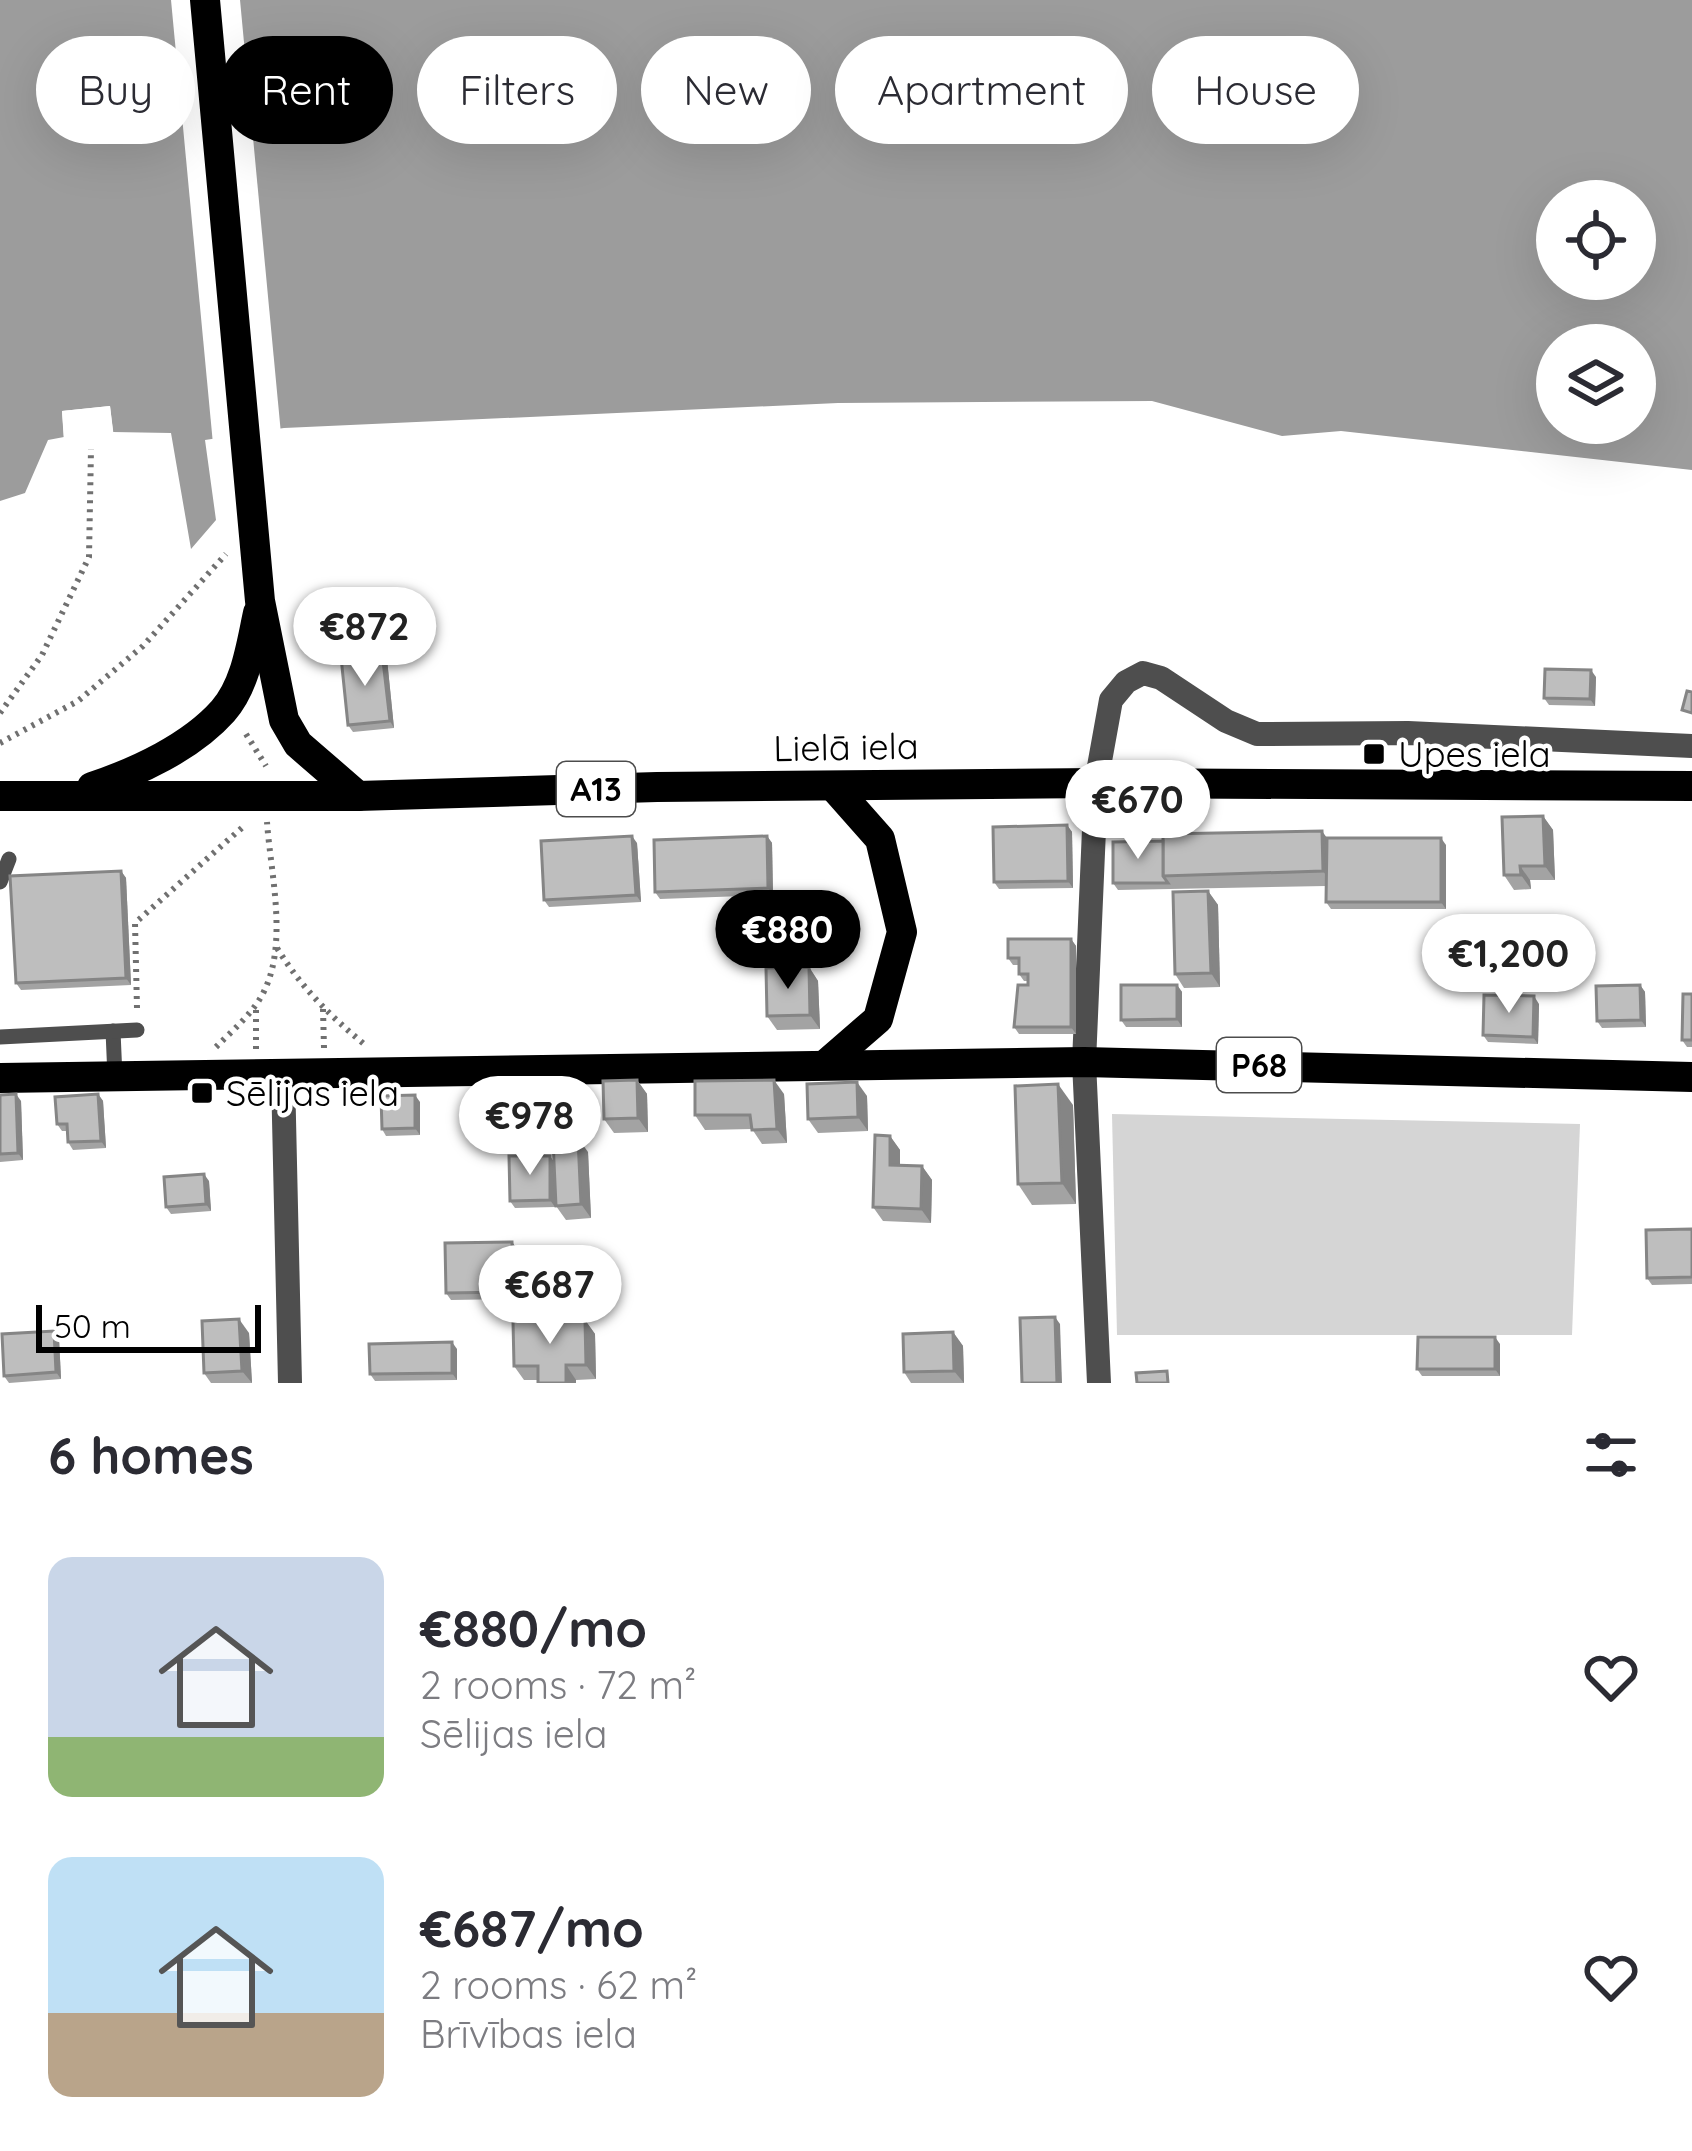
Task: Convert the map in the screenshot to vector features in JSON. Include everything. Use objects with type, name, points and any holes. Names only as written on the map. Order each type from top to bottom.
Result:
[{"type":"main road","points":[[205,0],[260,601],[284,720],[298,744],[358,796]]},
{"type":"main road","points":[[67,796],[125,776],[179,746],[224,710],[247,666],[260,601]]},
{"type":"main road","name":"Lielā iela","points":[[0,796],[358,796],[657,787],[1096,783],[1638,782],[1692,786]]},
{"type":"main road","points":[[0,1078],[826,1064],[878,1019],[902,932],[880,839],[834,788]]},
{"type":"main road","name":"P68","points":[[826,1064],[1084,1062],[1692,1077]]},
{"type":"street","points":[[1099,1383],[1084,1062],[1096,783],[1111,700],[1126,682],[1143,673],[1161,678],[1226,721],[1257,734],[1408,733],[1692,746]]},
{"type":"street","points":[[284,1075],[290,1383]]},
{"type":"lane","points":[[0,882],[9,859]]},
{"type":"lane","points":[[0,1037],[137,1030]]},
{"type":"lane","points":[[113,1031],[115,1077]]},
{"type":"path","points":[[0,713],[42,655],[88,556],[91,449]]},
{"type":"path","points":[[0,743],[78,701],[127,660],[229,550]]},
{"type":"path","points":[[246,734],[266,764]]},
{"type":"path","points":[[207,1057],[256,1004],[268,982],[276,946],[266,807]]},
{"type":"path","points":[[137,1030],[135,923],[229,839]]},
{"type":"path","points":[[276,946],[323,1010],[376,1054]]},
{"type":"path","points":[[256,1004],[256,1045]]},
{"type":"path","points":[[323,1010],[323,1042]]},
{"type":"shaded area","points":[[0,0],[1692,0],[1692,470],[1341,431],[1282,436],[1152,401],[838,403],[284,428],[205,440],[216,520],[191,549],[171,433],[113,432],[110,406],[62,411],[64,437],[48,440],[25,493],[0,501]]},
{"type":"shaded area","points":[[1112,1114],[1580,1124],[1572,1335],[1117,1335]]},
{"type":"pier","points":[[171,0],[240,0],[243,36],[219,36],[219,144],[254,144],[281,434],[213,444],[185,144],[195,144],[195,36],[174,36]]},
{"type":"pier","points":[[110,406],[114,438],[107,434],[105,413],[68,416],[70,438],[64,443],[62,411]]},
{"type":"building","points":[[382,652],[390,721],[348,725],[341,657]]},
{"type":"building","points":[[1545,669],[1591,670],[1590,699],[1544,698]]},
{"type":"building","points":[[1687,691],[1692,692],[1692,713],[1682,710]]},
{"type":"building","points":[[1543,816],[1545,866],[1520,866],[1521,875],[1504,875],[1502,817]]},
{"type":"building","points":[[1067,825],[1068,881],[994,882],[993,827]]},
{"type":"building","points":[[1322,831],[1323,871],[1163,876],[1163,834]]},
{"type":"building","points":[[632,836],[636,895],[544,900],[541,841]]},
{"type":"building","points":[[767,836],[768,888],[655,892],[654,840]]},
{"type":"building","points":[[1327,838],[1441,838],[1441,902],[1326,902]]},
{"type":"building","points":[[1163,841],[1163,876],[1168,883],[1113,883],[1113,842]]},
{"type":"building","points":[[121,871],[126,978],[16,983],[10,876]]},
{"type":"building","points":[[1208,891],[1211,973],[1175,974],[1173,892]]},
{"type":"building","points":[[1008,939],[1071,939],[1071,1027],[1014,1027],[1018,985],[1028,985],[1028,974],[1019,974],[1019,958],[1008,958]]},
{"type":"building","points":[[809,967],[810,1015],[767,1016],[766,968]]},
{"type":"building","points":[[1121,985],[1177,985],[1177,1019],[1121,1020]]},
{"type":"building","points":[[1640,985],[1641,1020],[1597,1021],[1596,986]]},
{"type":"building","points":[[1683,994],[1692,994],[1692,1040],[1682,1040]]},
{"type":"building","points":[[1484,995],[1534,996],[1533,1037],[1483,1035]]},
{"type":"building","points":[[637,1080],[638,1118],[604,1119],[603,1081]]},
{"type":"building","points":[[774,1080],[777,1129],[752,1130],[750,1115],[695,1115],[695,1081]]},
{"type":"building","points":[[857,1082],[858,1117],[808,1119],[807,1084]]},
{"type":"building","points":[[1058,1084],[1062,1183],[1018,1184],[1015,1086]]},
{"type":"building","points":[[16,1094],[18,1153],[0,1154],[0,1095]]},
{"type":"building","points":[[98,1094],[101,1141],[68,1142],[67,1124],[57,1124],[55,1097]]},
{"type":"building","points":[[415,1095],[415,1128],[382,1129],[381,1096]]},
{"type":"building","points":[[875,1135],[890,1136],[890,1165],[922,1166],[921,1209],[873,1207]]},
{"type":"building","points":[[578,1138],[581,1204],[556,1206],[553,1140]]},
{"type":"building","points":[[509,1156],[550,1156],[550,1200],[510,1201]]},
{"type":"building","points":[[204,1174],[206,1204],[166,1207],[164,1177]]},
{"type":"building","points":[[1692,1229],[1692,1277],[1647,1278],[1646,1230]]},
{"type":"building","points":[[512,1242],[513,1292],[446,1293],[445,1243]]},
{"type":"building","points":[[1055,1317],[1057,1383],[1022,1383],[1020,1318]]},
{"type":"building","points":[[239,1319],[242,1371],[204,1373],[202,1321]]},
{"type":"building","points":[[585,1320],[586,1365],[566,1365],[566,1383],[538,1383],[538,1366],[514,1366],[513,1321]]},
{"type":"building","points":[[54,1331],[56,1372],[4,1376],[2,1334]]},
{"type":"building","points":[[953,1332],[954,1371],[904,1372],[903,1334]]},
{"type":"building","points":[[1418,1337],[1495,1337],[1495,1369],[1417,1369]]},
{"type":"building","points":[[452,1342],[452,1373],[370,1374],[369,1344]]},
{"type":"building","points":[[1167,1371],[1168,1383],[1137,1383],[1136,1373]]},
{"type":"place","name":"Upes iela","points":[[1374,754]]},
{"type":"place","name":"Sēlijas iela","points":[[202,1093]]}]
